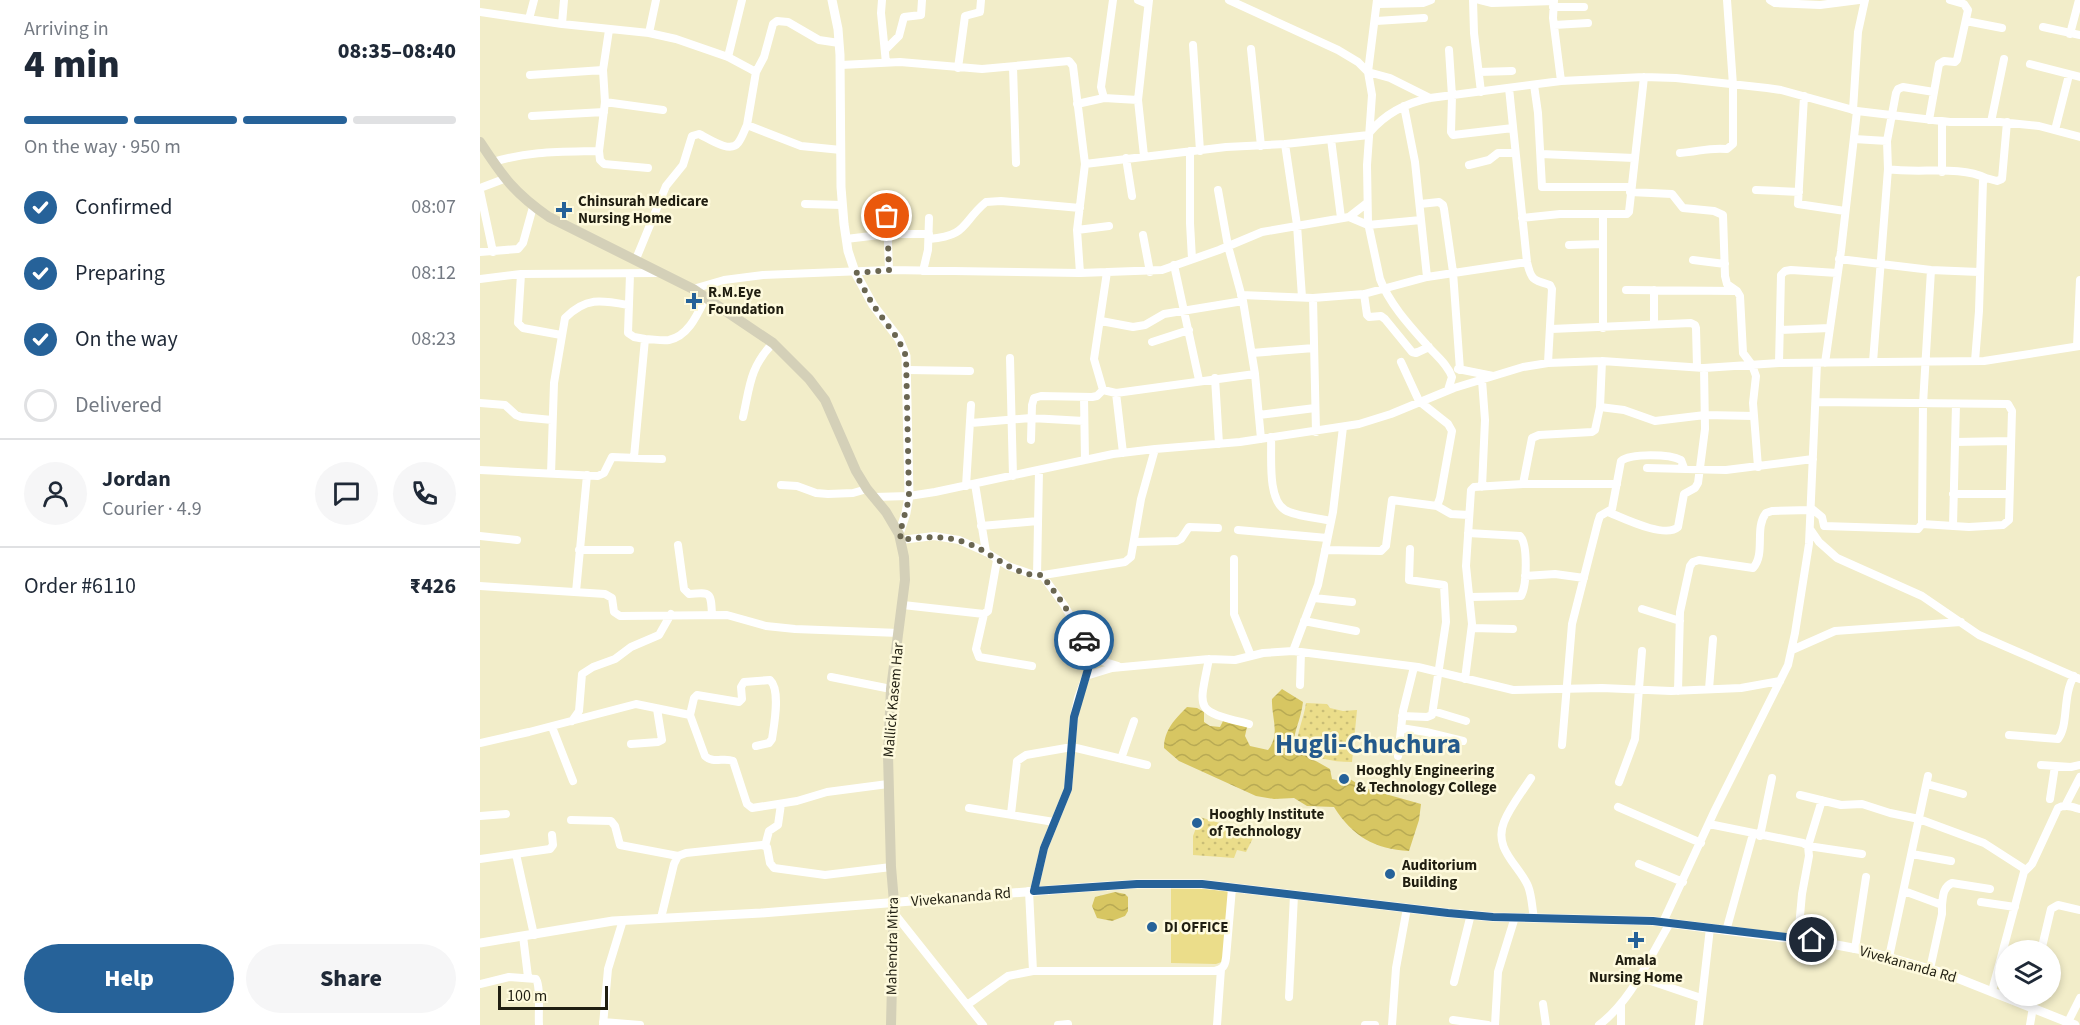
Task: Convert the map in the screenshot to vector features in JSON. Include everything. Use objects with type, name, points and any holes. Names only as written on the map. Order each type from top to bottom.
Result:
[{"type":"main road","points":[[480,141],[504,179],[533,207],[693,289],[773,343],[825,400],[856,471],[886,512],[900,537]]},
{"type":"main road","name":"Mallick Kasem Har","points":[[891,867],[888,784],[891,689],[903,605],[905,568],[900,537]]},
{"type":"main road","name":"Mahendra Mitra","points":[[891,867],[894,908],[891,1025]]},
{"type":"street","points":[[529,19],[534,0]]},
{"type":"street","points":[[562,24],[564,0]]},
{"type":"street","points":[[649,33],[656,0]]},
{"type":"street","points":[[728,57],[742,0]]},
{"type":"street","points":[[832,0],[836,12],[841,65],[842,205],[846,239],[855,273],[873,305],[903,348],[908,370],[909,496],[900,537],[944,537],[972,545],[997,560],[1039,575],[1125,562],[1131,557],[1135,542],[1141,499],[1155,449]]},
{"type":"street","points":[[882,0],[881,13],[886,63]]},
{"type":"street","points":[[885,50],[899,36],[903,17],[921,15],[922,0]]},
{"type":"street","points":[[958,68],[965,16],[980,12],[981,0]]},
{"type":"street","points":[[1104,98],[1101,87],[1113,0]]},
{"type":"street","points":[[1138,0],[1148,2],[1138,100],[1144,156]]},
{"type":"street","points":[[1229,0],[1338,50],[1358,62],[1368,72],[1390,78],[1430,98]]},
{"type":"street","points":[[1431,0],[1424,3],[1377,2],[1368,72],[1372,94],[1367,203],[1368,225],[1383,288],[1429,347],[1448,367],[1452,377],[1448,390]]},
{"type":"street","points":[[1473,0],[1481,92]]},
{"type":"street","points":[[1480,0],[1492,3],[1553,3],[1584,7]]},
{"type":"street","points":[[1680,153],[1696,152],[1712,147],[1727,149],[1733,144],[1733,85],[1727,0]]},
{"type":"street","points":[[1770,0],[1775,3],[1820,5],[1859,0]]},
{"type":"street","points":[[1599,1025],[1621,1005],[1639,977],[1666,923],[1709,824],[1788,665],[1792,650],[1807,562],[1816,402],[1821,363],[1830,328],[1854,139],[1858,32],[1865,0]]},
{"type":"street","points":[[1929,120],[1939,64],[1944,61],[1955,62],[1966,21],[1968,8],[1954,0]]},
{"type":"street","points":[[2070,34],[2079,0]]},
{"type":"street","points":[[1553,3],[1561,81]]},
{"type":"street","points":[[480,12],[609,30],[649,33],[693,44],[728,57],[756,72]]},
{"type":"street","points":[[1376,21],[1424,18]]},
{"type":"street","points":[[636,259],[655,216],[662,193],[683,165],[692,136],[699,134],[727,147],[738,144],[747,125],[756,72],[763,61],[774,24],[777,21],[788,22],[819,40],[839,43]]},
{"type":"street","points":[[1966,21],[2002,28]]},
{"type":"street","points":[[1554,25],[1588,23]]},
{"type":"street","points":[[2043,27],[2080,35]]},
{"type":"street","points":[[609,30],[603,70],[605,102],[600,160],[604,164],[648,168]]},
{"type":"street","points":[[1193,45],[1200,151]]},
{"type":"street","points":[[1251,48],[1261,146]]},
{"type":"street","points":[[1449,50],[1452,96],[1451,132],[1453,135],[1513,128]]},
{"type":"street","points":[[1991,122],[2004,59]]},
{"type":"street","points":[[841,65],[900,62],[982,69],[1070,62],[1085,164],[1077,230],[1080,273]]},
{"type":"street","points":[[2030,64],[2080,77]]},
{"type":"street","points":[[1013,67],[1016,163]]},
{"type":"street","points":[[530,75],[603,70]]},
{"type":"street","points":[[1479,72],[1512,71]]},
{"type":"street","points":[[2055,130],[2069,75]]},
{"type":"street","points":[[1522,218],[1560,214],[1629,212],[1644,77]]},
{"type":"street","points":[[1085,164],[1226,147],[1285,144],[1369,134],[1378,122],[1404,106],[1430,98],[1561,81],[1644,77],[1676,78],[1781,90],[1855,110],[1892,116],[1967,123],[2007,122],[2055,130],[2080,137]]},
{"type":"street","points":[[1534,85],[1542,187],[1672,194],[1683,208],[1720,213],[1725,220],[1727,284],[1737,291],[1742,301],[1743,353],[1752,365],[1756,376],[1754,416],[1758,467]]},
{"type":"street","points":[[1509,88],[1527,262],[1531,277],[1535,281],[1550,285],[1552,289],[1548,363]]},
{"type":"street","points":[[1873,362],[1882,264],[1888,169],[1887,141],[1896,93],[1900,88],[1934,92]]},
{"type":"street","points":[[1804,96],[1798,204],[1845,211]]},
{"type":"street","points":[[1077,104],[1104,98],[1138,100]]},
{"type":"street","points":[[605,102],[663,110]]},
{"type":"street","points":[[1404,106],[1415,162],[1427,277]]},
{"type":"street","points":[[531,116],[604,112]]},
{"type":"street","points":[[1942,121],[1942,172]]},
{"type":"street","points":[[1888,169],[1971,173],[1997,181],[2002,179],[2007,122]]},
{"type":"street","points":[[747,125],[801,146],[841,150]]},
{"type":"street","points":[[1331,139],[1345,217]]},
{"type":"street","points":[[1854,139],[1887,141]]},
{"type":"street","points":[[1285,144],[1297,225],[1302,297]]},
{"type":"street","points":[[493,162],[532,153],[599,151]]},
{"type":"street","points":[[1190,151],[1192,259]]},
{"type":"street","points":[[1469,165],[1488,160],[1498,153],[1515,153]]},
{"type":"street","points":[[1541,154],[1634,158]]},
{"type":"street","points":[[1126,158],[1132,195]]},
{"type":"street","points":[[1975,361],[1983,181],[1986,178]]},
{"type":"street","points":[[493,252],[480,190],[504,179]]},
{"type":"street","points":[[1218,190],[1227,246],[1242,298],[1256,374],[1262,438]]},
{"type":"street","points":[[1756,190],[1798,192]]},
{"type":"street","points":[[846,239],[888,234],[945,238],[963,229],[986,202],[1000,201],[1080,208]]},
{"type":"street","points":[[1420,204],[1439,202],[1443,205],[1453,272],[1460,370]]},
{"type":"street","points":[[693,289],[724,280],[763,275],[889,270],[1150,272],[1162,270],[1262,232],[1345,217],[1367,203]]},
{"type":"street","points":[[806,204],[842,205]]},
{"type":"street","points":[[480,252],[516,251],[521,247],[533,207]]},
{"type":"street","points":[[1603,214],[1603,328]]},
{"type":"street","points":[[887,216],[889,270]]},
{"type":"street","points":[[1345,217],[1368,225],[1421,220]]},
{"type":"street","points":[[923,271],[929,236],[929,218]]},
{"type":"street","points":[[1077,230],[1109,226]]},
{"type":"street","points":[[1143,235],[1150,272]]},
{"type":"street","points":[[1569,245],[1603,244]]},
{"type":"street","points":[[1839,259],[1930,270],[1979,272]]},
{"type":"street","points":[[1693,260],[1725,264]]},
{"type":"street","points":[[1101,321],[1133,327],[1145,325],[1164,314],[1242,298],[1313,298],[1364,294],[1427,277],[1527,262]]},
{"type":"street","points":[[1174,265],[1199,380]]},
{"type":"street","points":[[1678,691],[1681,600],[1693,562],[1699,560],[1753,568],[1756,564],[1761,524],[1766,513],[1772,511],[1811,509],[1822,517],[1824,526],[1918,529],[1922,524],[1923,404],[1930,270]]},
{"type":"street","points":[[1779,363],[1781,275],[1785,271],[1837,273]]},
{"type":"street","points":[[1103,390],[1094,359],[1107,272]]},
{"type":"street","points":[[480,279],[521,274],[663,273]]},
{"type":"street","points":[[521,274],[518,316],[520,326],[561,335]]},
{"type":"street","points":[[630,274],[628,333],[634,337],[668,340],[680,334],[691,325],[706,297]]},
{"type":"street","points":[[781,485],[797,486],[811,492],[828,494],[870,493],[909,496],[1123,453],[1219,444],[1343,428],[1376,419],[1448,390],[1548,363],[1602,361],[1700,367],[1779,363],[1997,359],[2079,346],[2080,280]]},
{"type":"street","points":[[1626,290],[1737,291]]},
{"type":"street","points":[[1654,290],[1654,323]]},
{"type":"street","points":[[1364,294],[1367,315],[1381,316],[1385,319],[1412,352],[1416,353],[1429,347]]},
{"type":"street","points":[[1313,298],[1316,432]]},
{"type":"street","points":[[552,474],[554,383],[565,318],[586,302],[628,305]]},
{"type":"street","points":[[1551,329],[1603,328],[1654,323],[1695,325],[1705,415],[1700,468],[1695,488],[1684,494],[1680,522],[1674,530],[1649,527],[1608,512]]},
{"type":"street","points":[[1780,330],[1830,328]]},
{"type":"street","points":[[1152,342],[1189,330]]},
{"type":"street","points":[[634,457],[645,339]]},
{"type":"street","points":[[743,417],[754,369],[762,355],[773,343]]},
{"type":"street","points":[[1252,353],[1314,348]]},
{"type":"street","points":[[1010,358],[1013,476]]},
{"type":"street","points":[[1523,484],[1532,438],[1539,435],[1592,432],[1596,426],[1600,407],[1602,361]]},
{"type":"street","points":[[1401,362],[1419,401],[1448,424],[1452,431],[1437,506]]},
{"type":"street","points":[[1448,367],[1493,376]]},
{"type":"street","points":[[908,370],[970,371]]},
{"type":"street","points":[[1103,390],[1116,393],[1256,374]]},
{"type":"street","points":[[1215,378],[1219,444]]},
{"type":"street","points":[[1482,380],[1485,420],[1482,487]]},
{"type":"street","points":[[1030,440],[1032,400],[1037,396],[1097,396],[1103,390]]},
{"type":"street","points":[[1116,393],[1123,453]]},
{"type":"street","points":[[1084,397],[1085,460]]},
{"type":"street","points":[[1816,402],[2008,404],[2012,411],[2009,520],[2007,523],[1953,526],[1922,524]]},
{"type":"street","points":[[480,403],[505,405],[521,417],[552,420]]},
{"type":"street","points":[[1953,526],[1956,404]]},
{"type":"street","points":[[971,405],[971,485],[986,552]]},
{"type":"street","points":[[1600,407],[1624,410],[1655,421],[1705,415],[1754,416]]},
{"type":"street","points":[[1259,415],[1315,408]]},
{"type":"street","points":[[971,423],[1031,418],[1084,421]]},
{"type":"street","points":[[1300,685],[1297,651],[1304,621],[1314,598],[1328,538],[1343,428]]},
{"type":"street","points":[[1271,437],[1273,489],[1280,505],[1290,512],[1331,521]]},
{"type":"street","points":[[1955,442],[2011,441]]},
{"type":"street","points":[[1562,745],[1572,624],[1600,516],[1612,509],[1621,461],[1624,458],[1672,456],[1681,460],[1684,468]]},
{"type":"street","points":[[480,470],[602,475],[612,457],[662,459]]},
{"type":"street","points":[[1647,468],[1726,470],[1813,459]]},
{"type":"street","points":[[1039,471],[1039,575],[1064,605],[1090,651],[1102,661],[1122,667]]},
{"type":"street","points":[[576,591],[587,475]]},
{"type":"street","points":[[1465,679],[1472,628],[1466,576],[1471,490],[1523,484],[1617,484]]},
{"type":"street","points":[[1953,494],[2009,494]]},
{"type":"street","points":[[1325,550],[1381,551],[1386,546],[1392,500],[1437,506],[1447,513],[1469,515]]},
{"type":"street","points":[[981,526],[1038,521]]},
{"type":"street","points":[[1135,542],[1177,541],[1189,527],[1218,528]]},
{"type":"street","points":[[1810,529],[1819,542],[1837,558],[1922,596],[1995,642],[2077,677],[2068,689],[2062,732],[2058,739],[2009,735]]},
{"type":"street","points":[[1238,530],[1328,538]]},
{"type":"street","points":[[1468,533],[1523,538],[1525,576],[1525,587],[1521,596],[1470,597]]},
{"type":"street","points":[[480,536],[517,540]]},
{"type":"street","points":[[678,544],[684,589],[689,594],[706,592],[709,594],[712,615]]},
{"type":"street","points":[[1402,716],[1431,717],[1446,622],[1446,589],[1440,583],[1409,580],[1410,549]]},
{"type":"street","points":[[579,550],[630,550]]},
{"type":"street","points":[[1234,559],[1234,614],[1251,656]]},
{"type":"street","points":[[997,560],[987,611],[984,614],[976,649],[979,657],[1032,666]]},
{"type":"street","points":[[1525,576],[1555,574],[1584,578]]},
{"type":"street","points":[[480,586],[609,595],[612,598],[614,612],[620,616],[727,615],[766,626],[899,633]]},
{"type":"street","points":[[1314,598],[1352,602]]},
{"type":"street","points":[[903,605],[984,614]]},
{"type":"street","points":[[1642,609],[1680,621]]},
{"type":"street","points":[[572,721],[579,711],[582,674],[593,667],[612,661],[630,647],[658,635],[671,614]]},
{"type":"street","points":[[1304,621],[1356,631]]},
{"type":"street","points":[[1792,650],[1835,631],[1960,622]]},
{"type":"street","points":[[1472,628],[1513,629]]},
{"type":"street","points":[[1708,689],[1713,639]]},
{"type":"street","points":[[1033,971],[1031,891],[1044,848],[1068,789],[1074,717],[1090,665],[1090,651]]},
{"type":"street","points":[[1086,676],[1104,669],[1209,659],[1235,660],[1272,652],[1297,651],[1414,667],[1513,690],[1602,688],[1678,691],[1742,688],[1780,681]]},
{"type":"street","points":[[1619,782],[1633,747],[1642,651]]},
{"type":"street","points":[[1209,659],[1202,692],[1204,706],[1212,714],[1249,724]]},
{"type":"street","points":[[1398,756],[1402,716],[1414,667]]},
{"type":"street","points":[[831,677],[891,689]]},
{"type":"street","points":[[756,746],[769,743],[772,739],[776,696],[775,685],[770,680],[744,682],[741,687],[740,702],[697,695],[694,698],[690,715],[707,758],[733,760],[749,806],[781,804],[827,792],[888,784]]},
{"type":"street","points":[[480,743],[552,727],[636,704],[690,715]]},
{"type":"street","points":[[632,744],[662,740],[657,709]]},
{"type":"street","points":[[1433,711],[1466,721]]},
{"type":"street","points":[[1121,759],[1134,721]]},
{"type":"street","points":[[552,727],[573,781]]},
{"type":"street","points":[[1401,728],[1463,741]]},
{"type":"street","points":[[1011,814],[1017,760],[1026,755],[1072,747],[1147,765]]},
{"type":"street","points":[[2041,765],[2071,767],[2080,765]]},
{"type":"street","points":[[2050,799],[2055,766]]},
{"type":"street","points":[[2065,806],[2080,777]]},
{"type":"street","points":[[1531,778],[1503,823],[1502,833],[1509,860],[1529,889],[1534,918]]},
{"type":"street","points":[[1726,931],[1772,778]]},
{"type":"street","points":[[1889,957],[1927,780],[1963,794]]},
{"type":"street","points":[[1800,795],[1845,805],[1862,804],[1919,819],[1984,843],[2026,870]]},
{"type":"street","points":[[1798,938],[1802,894],[1809,856],[1808,846],[1822,800]]},
{"type":"street","points":[[781,804],[778,825],[769,831],[765,846],[770,863],[774,868],[825,875],[891,867]]},
{"type":"street","points":[[1992,991],[2026,870],[2032,864],[2058,808],[2065,806],[2080,809]]},
{"type":"street","points":[[1618,807],[1701,843]]},
{"type":"street","points":[[969,808],[1054,822]]},
{"type":"street","points":[[480,816],[506,814]]},
{"type":"street","points":[[571,820],[611,821],[615,826],[620,845],[678,856],[699,850],[754,844],[765,846]]},
{"type":"street","points":[[1709,824],[1803,843],[1808,846],[1862,854]]},
{"type":"street","points":[[480,860],[550,849],[553,845],[552,835]]},
{"type":"street","points":[[516,854],[529,935],[528,977]]},
{"type":"street","points":[[1912,854],[1951,861]]},
{"type":"street","points":[[661,918],[678,856]]},
{"type":"street","points":[[1639,864],[1683,882]]},
{"type":"street","points":[[1855,949],[1866,877]]},
{"type":"street","name":"Vivekananda Rd","points":[[480,943],[593,922],[894,908],[1031,891],[1175,883],[1202,884],[1471,914],[1666,923],[1798,938],[1889,957],[1995,992]]},
{"type":"street","points":[[1930,969],[1947,885],[1952,883],[1990,889]]},
{"type":"street","points":[[967,1005],[1008,976],[1033,971],[1215,971],[1221,969],[1225,966],[1232,888]]},
{"type":"street","points":[[1904,891],[1942,905]]},
{"type":"street","points":[[1288,997],[1294,895]]},
{"type":"street","points":[[1981,902],[2015,907]]},
{"type":"street","points":[[2044,940],[2051,909],[2058,905],[2080,910]]},
{"type":"street","points":[[894,908],[983,1025]]},
{"type":"street","points":[[1392,1025],[1396,968],[1407,908]]},
{"type":"street","points":[[1454,982],[1471,914]]},
{"type":"street","points":[[1495,1025],[1498,972],[1515,917]]},
{"type":"street","points":[[623,920],[608,969],[603,1023],[640,1025]]},
{"type":"street","points":[[1699,1025],[1710,928]]},
{"type":"street","points":[[1217,1025],[1221,969]]},
{"type":"street","points":[[480,984],[503,977],[536,979],[539,984],[537,1004],[539,1025]]},
{"type":"street","points":[[1639,977],[1701,998]]},
{"type":"street","points":[[2072,1023],[2080,998]]},
{"type":"street","points":[[1543,1004],[1546,1025]]},
{"type":"street","points":[[1621,1005],[1621,1025]]},
{"type":"street","points":[[2030,1025],[2031,1006]]},
{"type":"street","name":"Vivekananda Rd","points":[[2037,1006],[2072,1023]]},
{"type":"street","points":[[1453,1020],[1488,1025]]},
{"type":"street","points":[[1058,1025],[1068,1024]]},
{"type":"street","points":[[1365,1025],[1375,1025]]},
{"type":"shaded area","points":[[1306,703],[1327,704],[1330,708],[1343,711],[1357,710],[1352,762],[1323,758],[1310,754],[1297,746]]},
{"type":"shaded area","points":[[1200,817],[1255,834],[1246,852],[1237,850],[1234,858],[1193,855],[1193,836]]},
{"type":"shaded area","points":[[1171,888],[1231,890],[1224,961],[1216,964],[1171,963]]},
{"type":"water","points":[[1282,689],[1303,702],[1293,748],[1330,769],[1332,779],[1340,781],[1350,779],[1364,788],[1421,804],[1419,820],[1409,851],[1386,848],[1366,840],[1349,826],[1334,807],[1307,806],[1294,798],[1274,799],[1256,796],[1179,761],[1164,748],[1168,730],[1187,707],[1197,708],[1204,712],[1204,722],[1210,726],[1220,727],[1223,721],[1247,727],[1245,736],[1250,746],[1268,750],[1275,732],[1272,699]]},
{"type":"water","points":[[1115,892],[1128,897],[1128,911],[1125,916],[1112,921],[1097,918],[1092,906],[1095,897]]},
{"type":"way so far","points":[[887,216],[889,270],[855,273],[873,305],[898,339],[906,356],[909,496],[899,534],[901,540],[934,536],[959,540],[986,552],[1008,566],[1029,574],[1042,575],[1064,605],[1084,640]]},
{"type":"place","name":"Chinsurah Medicare Nursing Home","points":[[564,210]]},
{"type":"place","name":"R.M.Eye Foundation","points":[[694,301]]},
{"type":"place","name":"Hooghly Engineering & Technology College","points":[[1344,779]]},
{"type":"place","name":"Hooghly Institute of Technology","points":[[1197,823]]},
{"type":"place","name":"Auditorium Building","points":[[1390,874]]},
{"type":"place","name":"DI OFFICE","points":[[1152,927]]},
{"type":"place","name":"Amala Nursing Home","points":[[1636,940]]},
{"type":"district","name":"Hugli-Chuchura","points":[[1368,744]]},
{"type":"route","points":[[1084,640],[1090,651],[1091,659],[1089,671],[1078,698],[1071,732],[1068,789],[1044,848],[1034,891],[1137,884],[1202,884],[1448,913],[1493,917],[1653,921],[1812,940]]}]
